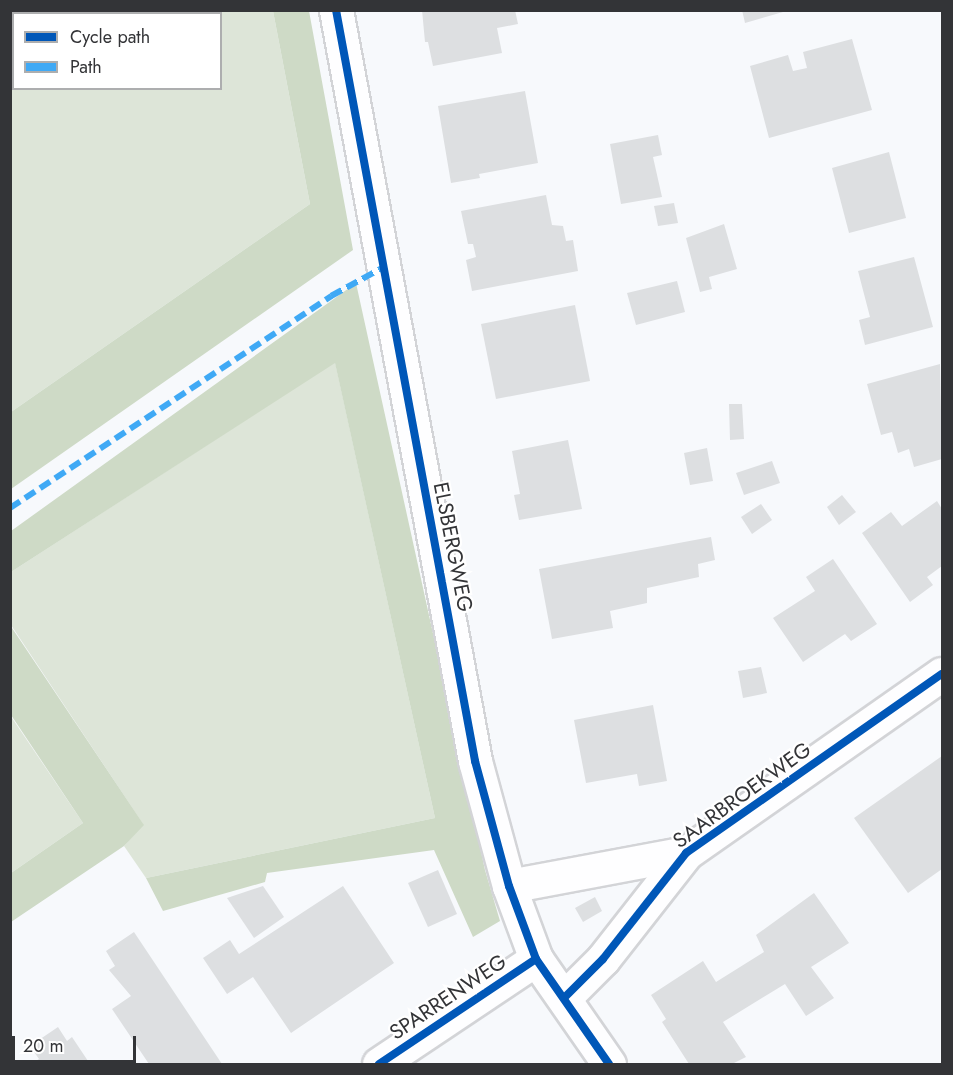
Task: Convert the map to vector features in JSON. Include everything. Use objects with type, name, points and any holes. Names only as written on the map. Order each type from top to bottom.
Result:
[{"type":"street","name":"ELSBERGWEG","points":[[336,10],[475,761],[509,886],[536,959],[609,1065]]},
{"type":"street","name":"SAARBROEKWEG","points":[[564,998],[603,959],[686,853],[942,674]]},
{"type":"street","name":"SAARBROEKWEG","points":[[509,886],[686,853]]},
{"type":"street","name":"SPARRENWEG","points":[[379,1065],[536,959]]},
{"type":"shaded area","points":[[11,11],[273,11],[310,204],[11,412]]},
{"type":"shaded area","points":[[335,362],[435,818],[146,878],[124,846],[143,824],[11,625],[11,572]]},
{"type":"shaded area","points":[[10,715],[83,823],[11,873],[10,873]]},
{"type":"green space","points":[[273,11],[309,11],[353,250],[11,489],[11,412],[310,204]]},
{"type":"green space","points":[[356,283],[485,870],[500,921],[473,937],[434,850],[267,873],[265,882],[163,911],[146,878],[435,818],[335,363],[11,572],[11,531]]},
{"type":"green space","points":[[10,625],[144,825],[124,846],[11,922],[11,873],[83,823],[11,715]]},
{"type":"building","points":[[422,10],[515,10],[518,24],[497,28],[502,53],[433,66],[428,42],[425,42]]},
{"type":"building","points":[[742,10],[782,10],[783,12],[745,23]]},
{"type":"building","points":[[852,39],[872,110],[769,138],[750,66],[788,55],[793,71],[807,68],[803,52]]},
{"type":"building","points":[[525,91],[538,163],[479,174],[480,178],[451,183],[438,106]]},
{"type":"building","points":[[658,135],[662,155],[653,157],[662,197],[621,204],[610,144]]},
{"type":"building","points":[[889,152],[906,218],[849,233],[832,168]]},
{"type":"building","points":[[546,195],[552,225],[563,226],[566,241],[573,240],[578,271],[472,291],[466,260],[476,257],[473,244],[468,244],[461,211]]},
{"type":"building","points":[[674,203],[678,223],[658,226],[654,206]]},
{"type":"building","points":[[724,224],[737,269],[709,277],[712,289],[700,292],[686,238]]},
{"type":"building","points":[[914,257],[933,327],[865,345],[859,320],[870,317],[858,271]]},
{"type":"building","points":[[677,281],[685,312],[636,325],[627,293]]},
{"type":"building","points":[[575,305],[590,381],[496,399],[481,324]]},
{"type":"building","points":[[940,364],[942,459],[914,467],[909,449],[898,453],[892,432],[881,435],[867,384]]},
{"type":"building","points":[[729,404],[742,404],[744,439],[730,440]]},
{"type":"building","points":[[568,440],[582,509],[519,520],[514,495],[520,494],[512,451]]},
{"type":"building","points":[[707,448],[713,481],[690,485],[684,453]]},
{"type":"building","points":[[772,461],[780,483],[744,495],[736,473]]},
{"type":"building","points":[[842,495],[856,512],[839,525],[827,507]]},
{"type":"building","points":[[937,501],[942,509],[942,566],[927,577],[933,585],[910,602],[862,533],[891,512],[902,526]]},
{"type":"building","points":[[761,504],[772,520],[752,534],[741,517]]},
{"type":"building","points":[[711,537],[715,560],[698,564],[699,577],[647,588],[647,603],[610,611],[613,628],[552,639],[539,569]]},
{"type":"building","points":[[833,559],[877,624],[851,641],[845,634],[803,662],[773,618],[815,591],[806,577]]},
{"type":"building","points":[[761,667],[767,693],[743,698],[738,671]]},
{"type":"building","points":[[653,705],[667,781],[639,786],[637,774],[586,783],[574,720]]},
{"type":"building","points":[[942,756],[942,869],[908,893],[854,818]]},
{"type":"building","points":[[438,870],[457,914],[428,927],[408,883]]},
{"type":"building","points":[[263,886],[284,917],[254,938],[227,898]]},
{"type":"building","points":[[343,886],[394,963],[291,1033],[253,977],[227,994],[203,958],[230,940],[239,954]]},
{"type":"building","points":[[814,893],[849,943],[811,967],[834,998],[806,1016],[785,984],[723,1022],[746,1057],[732,1064],[689,1064],[662,1022],[666,1019],[651,995],[703,961],[716,982],[764,952],[756,935]]},
{"type":"building","points":[[595,897],[602,911],[583,922],[575,908]]},
{"type":"building","points":[[134,932],[222,1064],[149,1064],[112,1009],[131,996],[109,970],[115,966],[106,951]]},
{"type":"building","points":[[58,1027],[67,1041],[72,1037],[90,1064],[31,1064],[39,1059],[30,1046]]},
{"type":"marked path","points":[[10,508],[331,296],[382,268]]},
{"type":"cycle path","points":[[336,10],[475,761],[509,886],[536,959],[609,1064]]},
{"type":"cycle path","points":[[564,998],[603,959],[686,853],[942,674]]},
{"type":"cycle path","points":[[379,1064],[536,959]]}]
